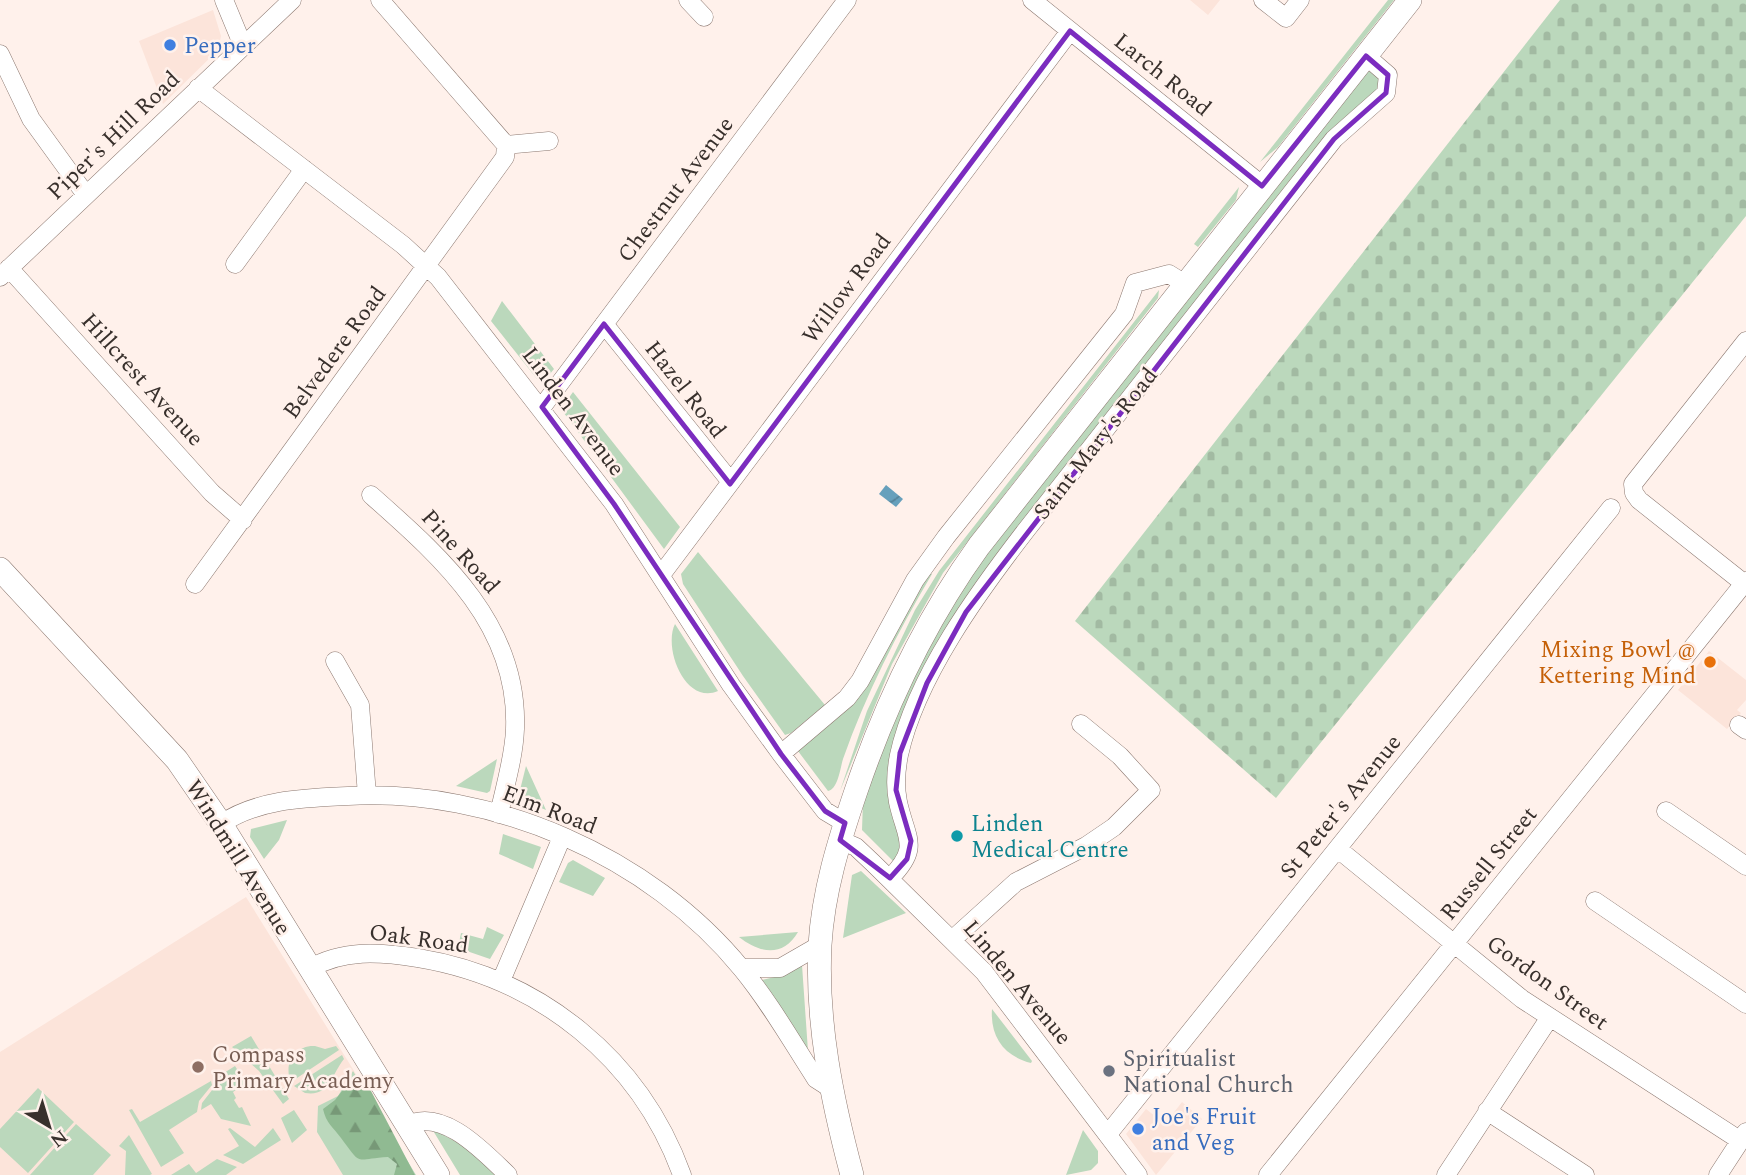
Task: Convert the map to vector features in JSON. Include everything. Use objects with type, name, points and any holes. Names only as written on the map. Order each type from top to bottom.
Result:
[{"type":"main road","name":"Saint Mary's Road","points":[[852,1175],[830,1088],[820,945],[824,911],[842,831],[895,690],[926,625],[953,582],[1410,0]]},
{"type":"main road","name":"Windmill Avenue","points":[[0,569],[153,731],[177,760],[220,824],[438,1175]]},
{"type":"street","points":[[224,0],[243,46]]},
{"type":"street","name":"Piper's Hill Road","points":[[4,272],[292,0]]},
{"type":"street","points":[[380,0],[506,145],[549,141]]},
{"type":"street","points":[[688,0],[704,17]]},
{"type":"street","name":"Chestnut Avenue","points":[[542,407],[847,0]]},
{"type":"street","name":"Larch Road","points":[[1032,0],[1263,186]]},
{"type":"street","points":[[1264,0],[1286,18],[1300,0]]},
{"type":"street","name":"Willow Road","points":[[661,575],[1070,31]]},
{"type":"street","points":[[0,54],[31,119],[86,195]]},
{"type":"street","name":"Saint Mary's Road","points":[[890,878],[907,859],[911,841],[896,790],[900,753],[927,683],[950,640],[983,585],[1321,156],[1344,128],[1386,93],[1388,75],[1366,56]]},
{"type":"street","name":"Linden Avenue","points":[[198,88],[427,266],[542,407],[614,504],[731,685],[825,811],[856,847],[984,972],[1108,1134],[1132,1173]]},
{"type":"street","name":"Belvedere Road","points":[[195,584],[505,157],[506,145]]},
{"type":"street","points":[[235,264],[304,169]]},
{"type":"street","name":"Hillcrest Avenue","points":[[4,272],[212,493],[243,520]]},
{"type":"street","points":[[781,754],[832,713],[853,690],[915,580],[946,537],[1124,314],[1135,283],[1168,274],[1185,284]]},
{"type":"street","name":"Hazel Road","points":[[604,324],[731,482]]},
{"type":"street","points":[[1745,583],[1634,493],[1633,484],[1746,341]]},
{"type":"street","name":"Pine Road","points":[[371,495],[456,575],[484,613],[498,640],[509,677],[515,728],[499,814]]},
{"type":"street","name":"St Peter's Avenue","points":[[1108,1134],[1611,508]]},
{"type":"street","name":"Russell Street","points":[[1268,1175],[1745,583]]},
{"type":"street","points":[[335,662],[360,705],[367,795]]},
{"type":"street","points":[[953,939],[1016,882],[1086,846],[1114,827],[1151,790],[1120,756],[1081,724]]},
{"type":"street","name":"Elm Road","points":[[220,824],[255,807],[284,801],[367,795],[423,799],[499,814],[562,837],[613,860],[679,908],[742,968],[816,1079],[830,1088]]},
{"type":"street","points":[[1666,811],[1746,866]]},
{"type":"street","points":[[501,981],[562,837]]},
{"type":"street","name":"Gordon Street","points":[[1338,849],[1501,983],[1550,1017],[1744,1136]]},
{"type":"street","points":[[1595,901],[1746,1004]]},
{"type":"street","points":[[742,968],[780,968],[820,945]]},
{"type":"street","name":"Oak Road","points":[[309,969],[326,960],[358,953],[441,962],[501,981],[544,1003],[608,1055],[654,1115],[682,1175]]},
{"type":"street","points":[[1446,1175],[1550,1017]]},
{"type":"street","points":[[1488,1111],[1585,1175]]},
{"type":"street","points":[[406,1126],[422,1119],[442,1125],[474,1144],[508,1175]]},
{"type":"street","points":[[1718,1175],[1744,1136]]},
{"type":"highlighted area","points":[[1070,31],[1262,186],[1366,56],[1388,75],[1386,93],[1334,139],[966,612],[927,683],[900,753],[896,790],[911,841],[907,859],[890,878],[840,840],[845,823],[825,811],[781,754],[614,504],[542,407],[604,324],[730,484]]},
{"type":"shaded area","points":[[1190,0],[1220,0],[1208,15]]},
{"type":"shaded area","name":"Pepper","points":[[213,10],[221,36],[218,50],[163,104],[139,41]]},
{"type":"shaded area","points":[[1709,651],[1746,680],[1746,700],[1737,710],[1741,713],[1727,729],[1678,690]]},
{"type":"shaded area","name":"Compass Primary Academy","points":[[246,897],[392,1132],[412,1175],[0,1175],[0,1052]]},
{"type":"shaded area","points":[[1182,1102],[1202,1119],[1156,1175],[1126,1134],[1146,1109],[1165,1124]]},
{"type":"green space","points":[[1388,0],[1394,0],[1278,147],[1260,162]]},
{"type":"green space","points":[[1560,0],[1746,0],[1746,216],[1276,798],[1075,621]]},
{"type":"green space","points":[[1367,71],[1376,72],[1380,76],[1381,88],[1035,507],[905,718],[903,849],[893,861],[862,830],[863,801],[908,682],[972,570]]},
{"type":"green space","points":[[1239,187],[1236,200],[1198,247],[1194,244]]},
{"type":"green space","points":[[1159,290],[1158,298],[943,573],[892,664],[840,791],[867,711],[915,610],[939,571]]},
{"type":"green space","points":[[502,301],[554,369],[545,380],[537,379],[491,321]]},
{"type":"green space","points":[[573,392],[680,527],[664,549],[561,409]]},
{"type":"green space","points":[[698,552],[825,705],[791,733],[785,735],[683,584],[681,574]]},
{"type":"green space","points":[[927,572],[932,574],[883,664],[852,735],[836,783],[828,791],[798,751],[836,718]]},
{"type":"green space","points":[[675,624],[718,691],[706,693],[696,690],[680,672],[672,647]]},
{"type":"green space","points":[[497,759],[490,791],[487,793],[456,786]]},
{"type":"green space","points":[[526,766],[546,810],[518,798]]},
{"type":"green space","points":[[287,820],[279,840],[264,859],[250,837],[251,829]]},
{"type":"green space","points":[[503,834],[541,847],[533,869],[499,854]]},
{"type":"green space","points":[[573,860],[605,878],[593,896],[559,882],[568,863]]},
{"type":"green space","points":[[861,871],[906,913],[843,938],[852,875]]},
{"type":"green space","points":[[487,927],[504,935],[490,959],[458,948],[461,933],[483,939]]},
{"type":"green space","points":[[798,932],[785,946],[770,950],[755,947],[739,937]]},
{"type":"green space","points":[[802,965],[808,1051],[762,980],[783,975]]},
{"type":"green space","points":[[992,1009],[1031,1063],[1013,1056],[1001,1044],[993,1028]]},
{"type":"green space","points":[[251,1036],[289,1099],[283,1104],[259,1071],[232,1047]]},
{"type":"green space","points":[[308,1046],[325,1049],[336,1046],[339,1050],[291,1082],[289,1068],[293,1056]]},
{"type":"green space","points":[[342,1055],[344,1059],[329,1084],[320,1092],[305,1093],[294,1086]]},
{"type":"green space","points":[[235,1066],[246,1083],[233,1092],[236,1098],[234,1100],[239,1108],[242,1107],[251,1126],[221,1119],[211,1104],[201,1110],[202,1103],[216,1085],[216,1078]]},
{"type":"green space","points":[[353,1071],[416,1175],[343,1175],[317,1132],[318,1106],[338,1096]]},
{"type":"green space","points":[[352,1078],[360,1079],[371,1091],[415,1175],[394,1175],[397,1164],[388,1157],[364,1160],[356,1157],[328,1121],[323,1109],[335,1100]]},
{"type":"green space","points":[[211,1081],[212,1085],[199,1101],[197,1112],[169,1130],[184,1153],[161,1167],[129,1110],[132,1109],[140,1122]]},
{"type":"green space","points":[[38,1088],[74,1122],[28,1173],[0,1147],[0,1129]]},
{"type":"green space","points":[[294,1110],[307,1130],[292,1143],[281,1118]]},
{"type":"green space","points":[[76,1124],[111,1155],[93,1175],[30,1175]]},
{"type":"green space","points":[[273,1128],[281,1140],[243,1164],[223,1155],[239,1146],[228,1129],[255,1147]]},
{"type":"green space","points":[[432,1129],[468,1148],[498,1175],[460,1175]]},
{"type":"green space","points":[[1083,1130],[1098,1151],[1098,1163],[1091,1170],[1066,1175]]},
{"type":"green space","points":[[129,1135],[152,1174],[125,1175],[126,1151],[119,1146]]},
{"type":"green space","points":[[217,1159],[237,1167],[226,1175],[171,1175],[189,1164],[196,1173]]},
{"type":"water","points":[[886,485],[903,499],[896,507],[879,494]]},
{"type":"place","name":"Pepper","points":[[170,45]]},
{"type":"place","name":"Mixing Bowl @ Kettering Mind","points":[[1710,662]]},
{"type":"place","name":"Linden Medical Centre","points":[[957,836]]},
{"type":"place","name":"Compass Primary Academy","points":[[198,1067]]},
{"type":"place","name":"Spiritualist National Church","points":[[1109,1071]]},
{"type":"place","name":"Joe's Fruit and Veg","points":[[1138,1129]]}]
